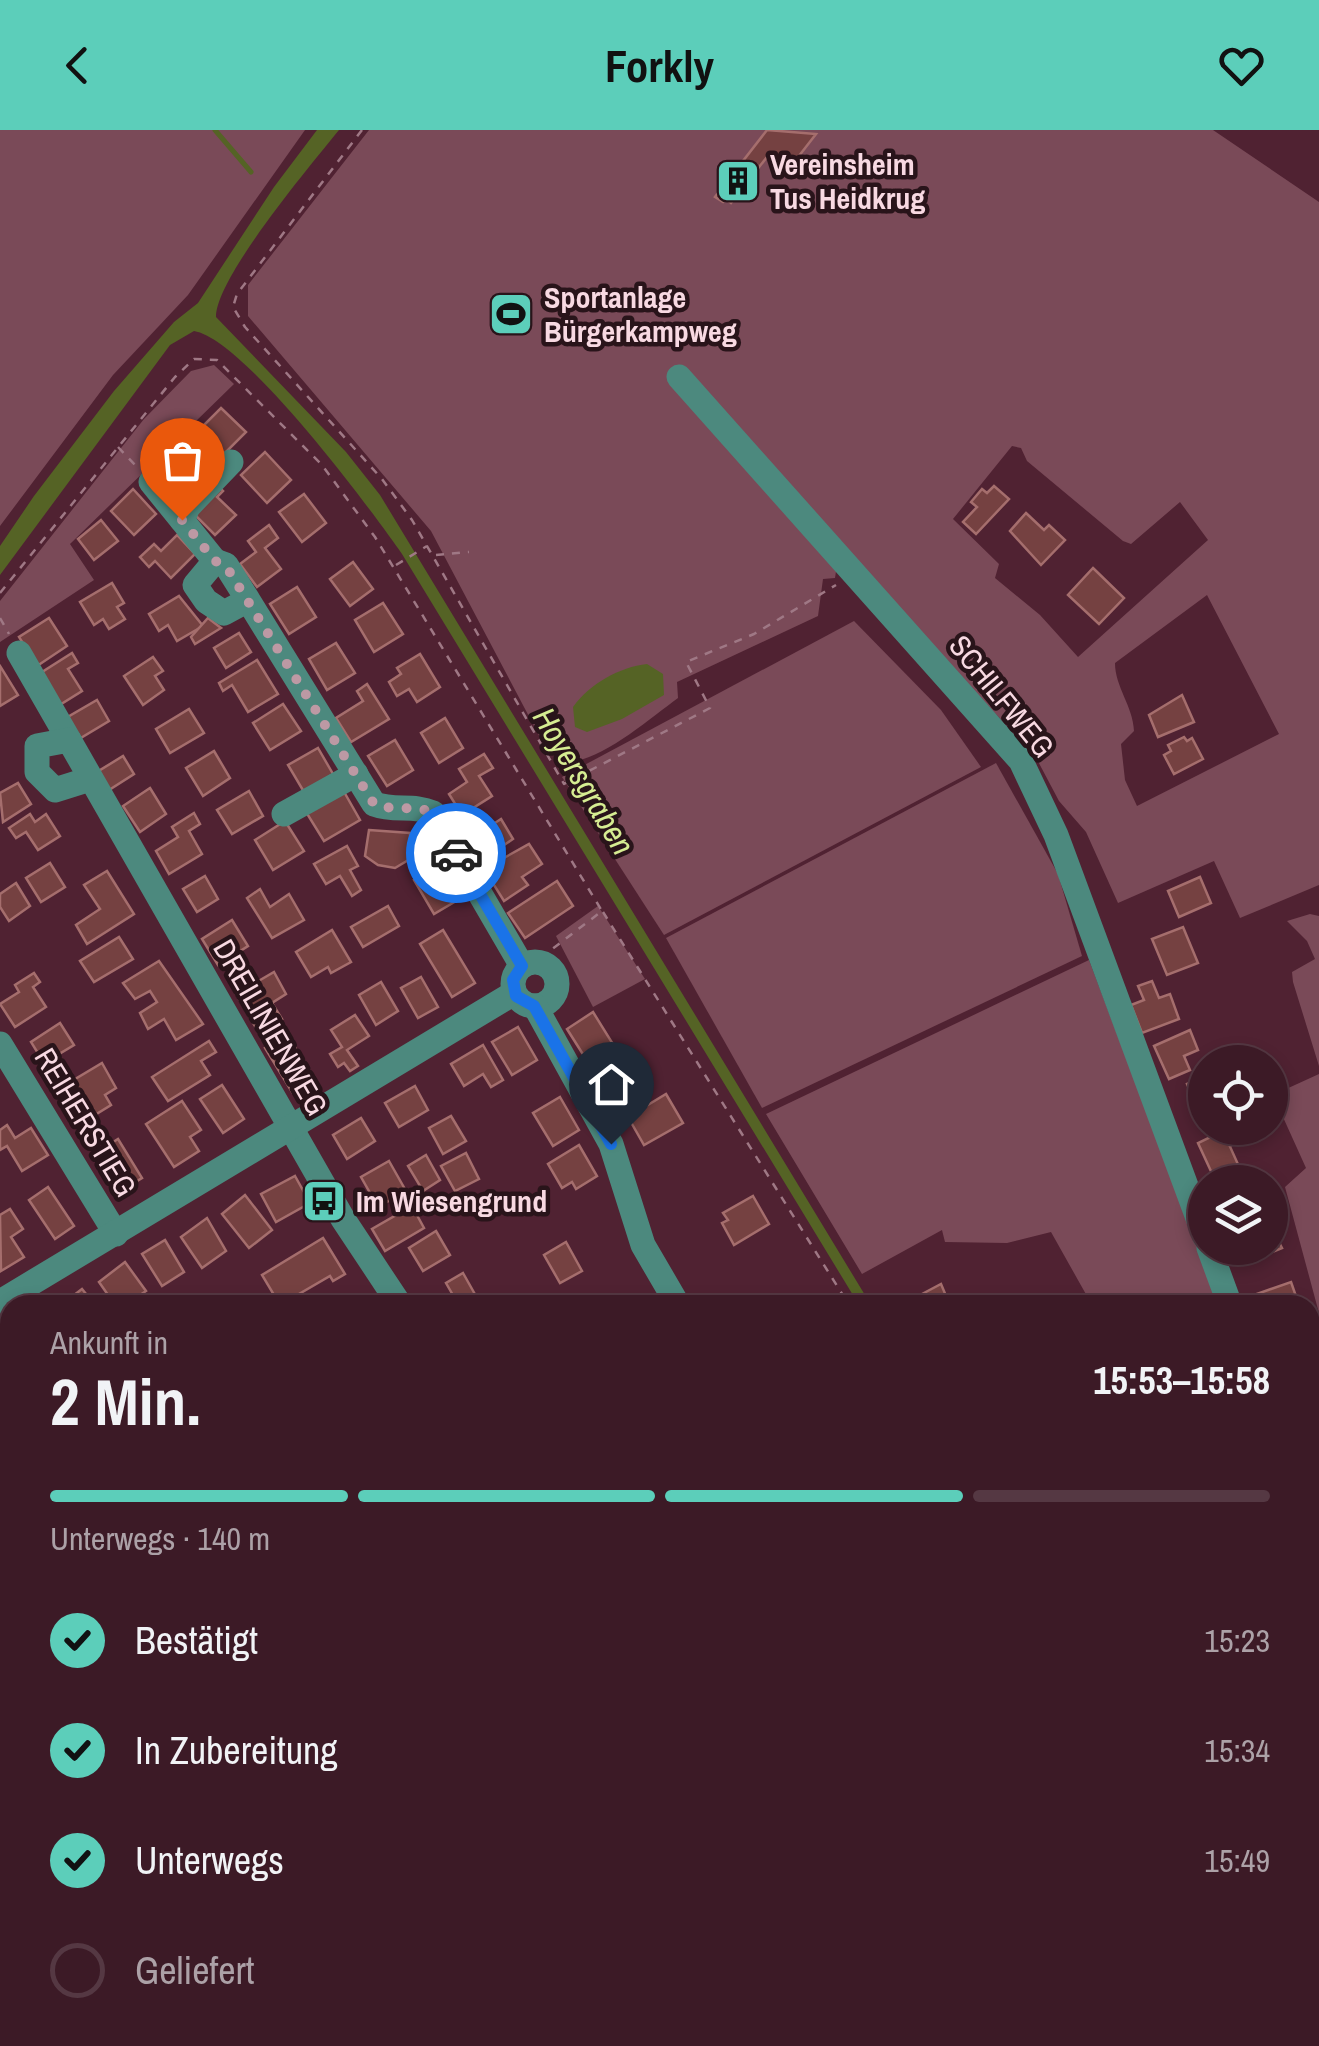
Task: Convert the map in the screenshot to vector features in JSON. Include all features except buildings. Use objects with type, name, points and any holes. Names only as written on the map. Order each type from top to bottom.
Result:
[{"type":"street","name":"SCHILFWEG","points":[[679,377],[1022,762],[1056,835],[1188,1190]]},
{"type":"street","points":[[182,520],[188,507],[232,462]]},
{"type":"street","points":[[12,1295],[291,1126],[524,999],[548,1002],[556,988],[552,971],[532,965],[433,813],[417,808],[398,811],[374,804],[226,566],[215,561],[151,482]]},
{"type":"street","points":[[215,561],[195,585],[206,601],[224,612],[248,600]]},
{"type":"street","name":"DREILINIENWEG","points":[[19,653],[343,1219],[393,1295]]},
{"type":"street","points":[[69,740],[38,746],[37,772],[55,790],[90,779]]},
{"type":"street","points":[[284,814],[356,774]]},
{"type":"street","points":[[532,965],[513,980],[611,1144],[643,1244],[672,1295]]},
{"type":"street","name":"REIHERSTIEG","points":[[2,1050],[116,1234]]},
{"type":"street","points":[[1215,1265],[1226,1295]]},
{"type":"path","points":[[362,130],[236,294],[233,307],[245,328],[382,479],[436,555],[564,784],[710,708],[686,662],[754,634],[854,573]]},
{"type":"path","points":[[0,593],[188,364],[194,359],[217,360],[322,464],[395,566],[602,911],[844,1295]]},
{"type":"path","points":[[117,446],[151,482]]},
{"type":"path","points":[[395,566],[429,545]]},
{"type":"path","points":[[436,555],[469,552]]},
{"type":"path","points":[[532,965],[602,911]]},
{"type":"shaded area","points":[[0,130],[305,130],[188,295],[113,375],[0,526]]},
{"type":"shaded area","points":[[317,130],[339,130],[248,249],[220,299],[216,317],[346,452],[380,495],[865,1295],[853,1295],[402,554],[305,428],[243,363],[216,341],[194,331],[170,345],[0,575],[0,546],[34,496],[114,391],[174,322],[198,303],[274,187]]},
{"type":"shaded area","points":[[369,130],[1213,130],[1319,202],[1319,885],[1240,918],[1214,861],[1118,903],[1086,832],[1059,801],[1032,750],[838,558],[835,578],[823,579],[818,616],[677,682],[678,698],[602,751],[576,761],[562,758],[543,743],[431,531],[248,316],[248,285]],"holes":[[[1012,446],[1021,448],[1027,461],[1123,541],[1131,544],[1180,502],[1208,540],[1078,657],[1040,615],[995,578],[999,564],[953,519]],[[1207,595],[1279,734],[1137,806],[1125,780],[1121,744],[1134,731],[1133,722],[1115,663]]]},
{"type":"shaded area","points":[[214,365],[234,384],[70,544],[94,580],[0,642],[0,601],[144,419],[191,371]]},
{"type":"shaded area","points":[[854,621],[941,710],[981,767],[664,935],[562,777]]},
{"type":"shaded area","points":[[647,664],[663,674],[664,695],[622,719],[587,732],[575,727],[573,707],[596,684]]},
{"type":"shaded area","points":[[996,763],[1058,874],[1082,956],[762,1108],[666,938]]},
{"type":"shaded area","points":[[598,906],[645,979],[593,1007],[556,936]]},
{"type":"shaded area","points":[[1310,914],[1319,916],[1319,1066],[1292,972],[1315,959],[1307,941],[1287,921]]},
{"type":"shaded area","points":[[1089,960],[1188,1221],[1188,1265],[1205,1265],[1216,1295],[1086,1295],[1051,1232],[1007,1243],[945,1242],[942,1230],[862,1274],[766,1114]]},
{"type":"shaded area","points":[[1319,1074],[1319,1295],[1314,1295],[1288,1198],[1288,1184],[1306,1168],[1288,1128],[1288,1088]]},
{"type":"waterway","points":[[215,130],[251,172]]},
{"type":"way so far","points":[[182,520],[215,561],[226,566],[374,804],[388,810],[417,808],[433,813],[456,853]]},
{"type":"place","name":"Vereinsheim Tus Heidkrug","points":[[738,181]]},
{"type":"place","name":"Sportanlage Bürgerkampweg","points":[[511,314]]},
{"type":"place","name":"Im Wiesengrund","points":[[324,1201]]},
{"type":"route","points":[[456,853],[522,966],[513,980],[516,996],[534,1006],[611,1144]]},
{"type":"water label","name":"Hoyersgraben","points":[[584,781]]}]
